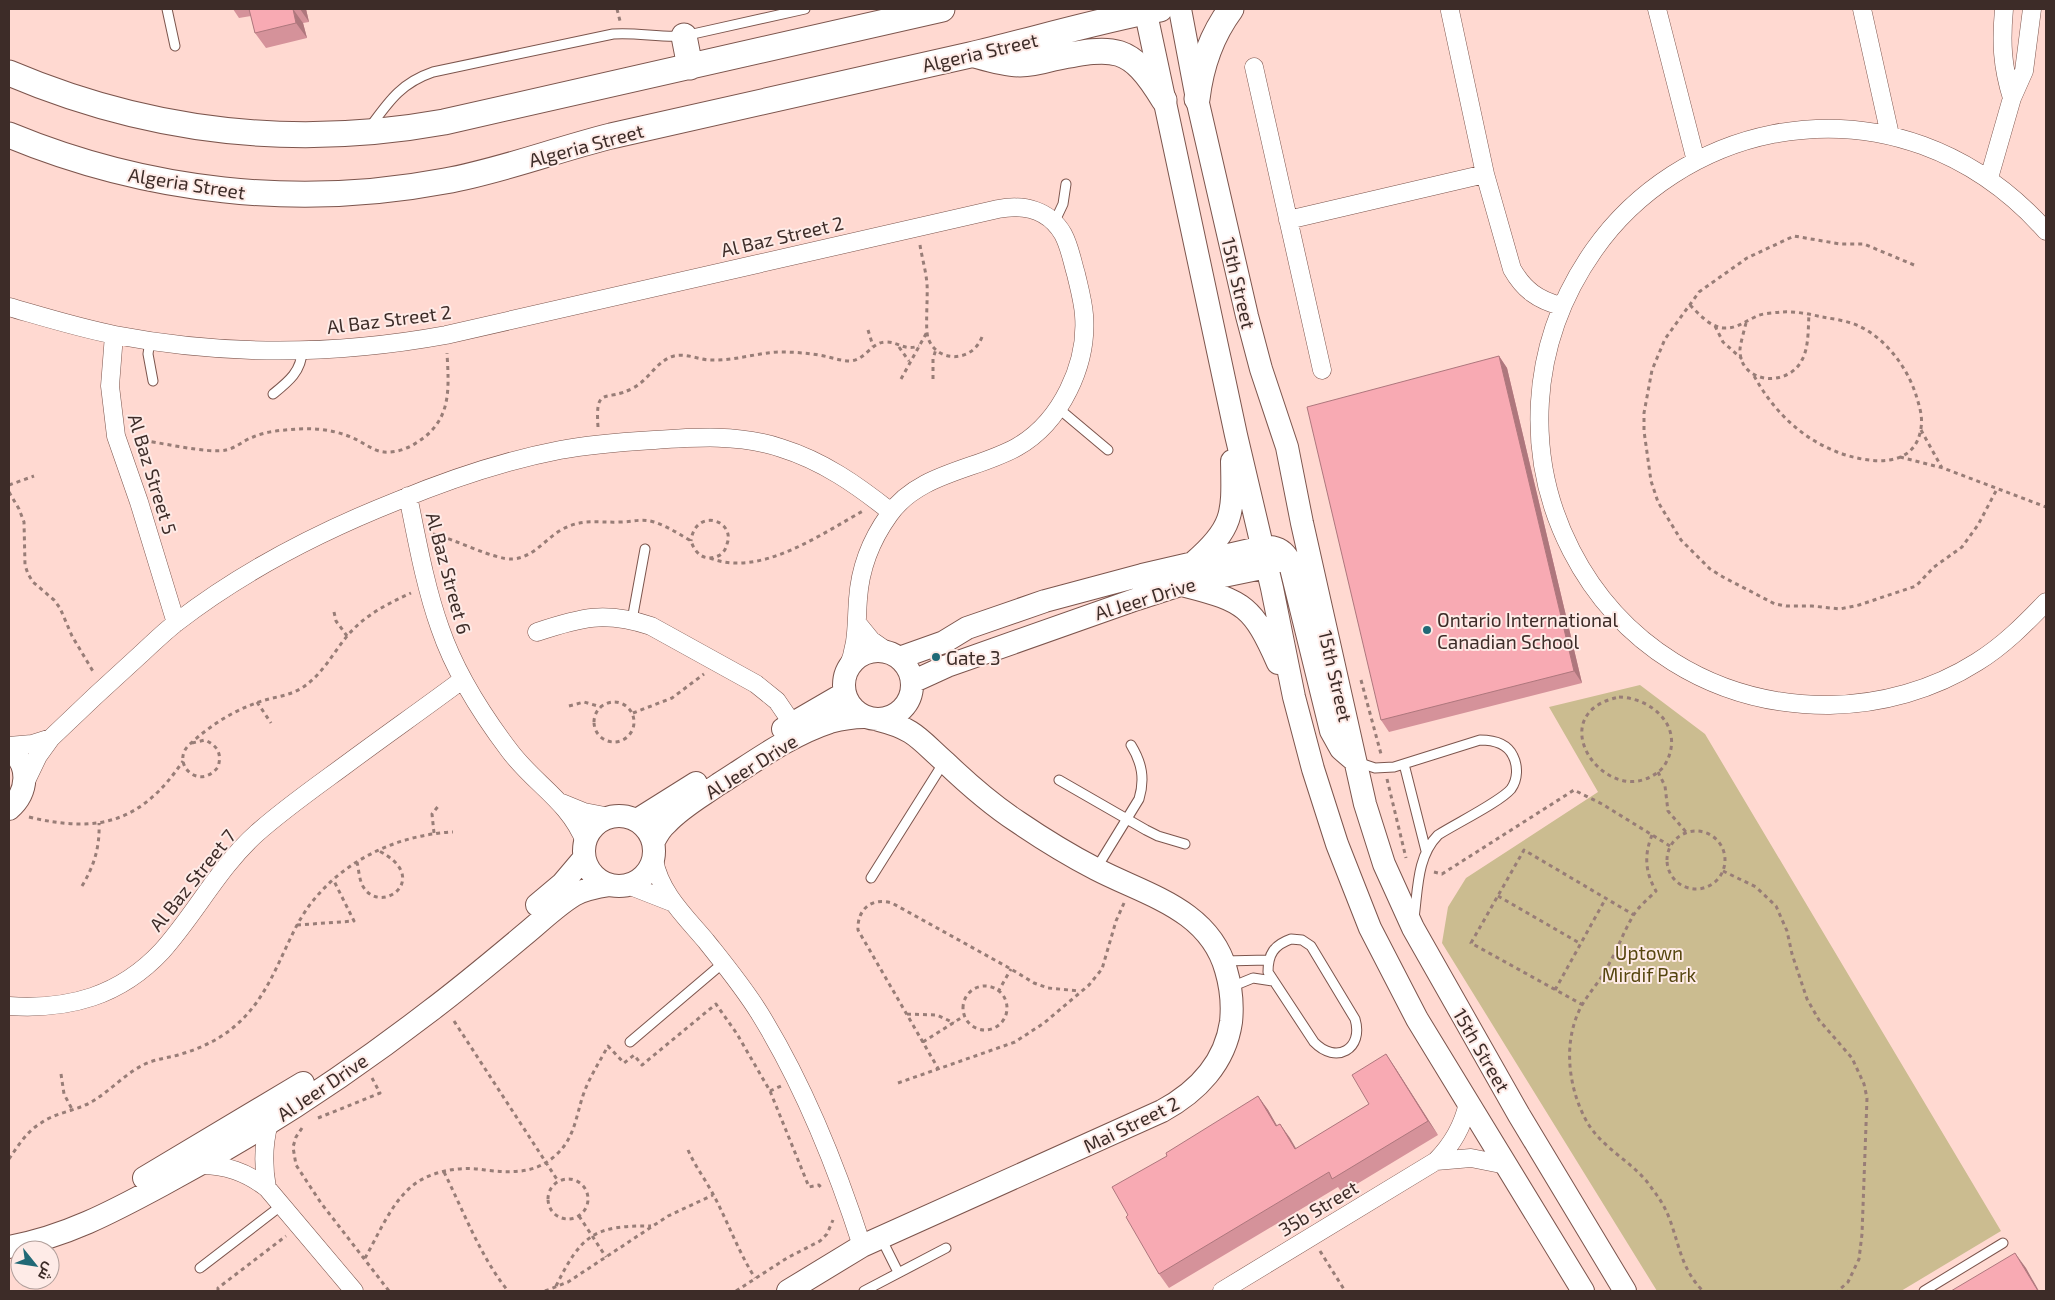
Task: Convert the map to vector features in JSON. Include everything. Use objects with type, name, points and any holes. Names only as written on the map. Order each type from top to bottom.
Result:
[{"type":"main road","points":[[9,73],[82,101],[161,121],[202,128],[283,135],[364,134],[444,122],[942,9]]},
{"type":"main road","points":[[1197,99],[1203,64],[1209,48],[1216,32],[1231,9]]},
{"type":"main road","name":"Algeria Street","points":[[9,136],[99,167],[184,186],[271,194],[359,192],[447,181],[525,162],[610,137],[972,54],[1149,10]]},
{"type":"main road","points":[[684,36],[690,67]]},
{"type":"main road","points":[[972,54],[1008,63],[1021,64],[1092,50],[1110,51],[1125,56],[1139,65],[1150,77],[1164,100]]},
{"type":"street","name":"15th Street","points":[[1180,9],[1197,99],[1253,343],[1287,447],[1302,523],[1365,804],[1384,864],[1413,928],[1519,1115],[1625,1291]]},
{"type":"street","points":[[1657,9],[1696,160]]},
{"type":"street","points":[[1862,9],[1890,136]]},
{"type":"street","points":[[2004,9],[2001,43],[2002,57],[2012,98]]},
{"type":"street","points":[[1989,178],[2012,98],[2025,64],[2032,9]]},
{"type":"street","name":"15th Street","points":[[1149,10],[1164,100],[1294,697],[1313,770],[1337,844],[1370,928],[1417,1020],[1583,1291]]},
{"type":"street","points":[[1450,11],[1486,174],[1512,269],[1520,283],[1531,294],[1561,306]]},
{"type":"street","points":[[1254,67],[1322,370]]},
{"type":"street","points":[[2046,231],[2011,195],[1989,178],[1941,152],[1890,136],[1857,130],[1791,131],[1742,142],[1696,160],[1661,181],[1630,207],[1603,237],[1580,270],[1561,306],[1547,349],[1540,394],[1539,440],[1546,485],[1560,528],[1580,569],[1607,605],[1639,638],[1676,664],[1716,685],[1759,699],[1804,705],[1850,705],[1894,697],[1938,683],[1978,662],[2014,635],[2046,602]]},
{"type":"street","points":[[1288,220],[1486,174]]},
{"type":"street","name":"Al Baz Street 2","points":[[9,307],[114,335],[225,349],[302,350],[374,346],[446,335],[1010,207],[1034,210],[1054,223],[1068,243],[1082,298],[1084,336],[1080,358],[1071,384],[1058,408],[1047,422],[1019,446],[999,456],[940,477],[906,498],[885,508],[863,568],[858,600],[855,648],[848,670]]},
{"type":"street","name":"Al Baz Street 5","points":[[114,335],[110,386],[116,436],[139,502],[176,623]]},
{"type":"street","points":[[1191,565],[1212,546],[1223,531],[1231,514],[1233,489],[1232,454],[1236,435]]},
{"type":"street","points":[[9,809],[16,803],[38,756],[51,738],[176,623],[219,592],[264,564],[351,520],[408,496],[483,469],[540,454],[599,444],[727,437],[780,447],[805,456],[849,480],[885,508]]},
{"type":"street","name":"Al Baz Street 6","points":[[408,496],[440,630],[462,680],[510,752],[533,778],[560,802],[575,820],[585,850]]},
{"type":"street","points":[[1285,554],[1293,544],[1302,523]]},
{"type":"street","points":[[1265,557],[1275,547],[1285,554],[1289,560],[1332,732],[1340,749],[1356,762]]},
{"type":"street","name":"Al Jeer Drive","points":[[893,655],[944,642],[967,628],[1093,588],[1191,565],[1265,557]]},
{"type":"street","name":"Al Jeer Drive","points":[[911,690],[950,675],[971,659],[1094,613],[1265,557]]},
{"type":"street","points":[[1180,585],[1220,595],[1240,605],[1250,614],[1266,636],[1294,697]]},
{"type":"street","points":[[537,632],[573,620],[593,617],[632,620],[651,626],[767,692],[777,701],[792,723]]},
{"type":"street","points":[[858,624],[871,640],[893,655],[908,669],[911,690],[901,711],[888,718],[872,718],[852,708],[845,693],[845,677],[848,670],[858,658],[865,654],[880,651],[893,655]]},
{"type":"street","points":[[967,628],[964,635],[964,648],[971,659]]},
{"type":"street","name":"Al Baz Street 7","points":[[9,1006],[34,1008],[69,1004],[106,992],[127,981],[163,950],[216,878],[255,835],[300,798],[462,680]]},
{"type":"street","name":"Mai Street 2","points":[[911,690],[913,718],[920,738]]},
{"type":"street","name":"Al Jeer Drive","points":[[637,820],[792,723],[845,693]]},
{"type":"street","name":"Al Jeer Drive","points":[[654,851],[666,823],[674,816],[769,753],[798,736],[830,722],[847,718],[872,718]]},
{"type":"street","name":"Mai Street 2","points":[[788,1291],[871,1242],[1162,1112],[1197,1088],[1207,1076],[1222,1052],[1229,1031],[1231,987],[1224,961],[1208,933],[1197,922],[1170,904],[1096,869],[1012,818],[944,762],[920,738],[901,726],[872,718]]},
{"type":"street","points":[[9,747],[32,744],[51,738]]},
{"type":"street","points":[[9,747],[23,766],[24,786]]},
{"type":"street","name":"Al Baz Street 6","points":[[560,802],[584,812],[610,817]]},
{"type":"street","points":[[675,904],[619,885],[603,882],[591,873],[585,850],[594,826],[610,817],[628,816],[644,825],[654,851],[661,883],[675,904],[723,962],[760,1014],[809,1107],[871,1242]]},
{"type":"street","name":"Al Jeer Drive","points":[[9,1231],[55,1221],[118,1192],[296,1087],[369,1037],[456,973],[558,888],[585,850]]},
{"type":"street","points":[[619,885],[644,876],[654,851]]},
{"type":"street","name":"Al Jeer Drive","points":[[9,1247],[30,1243],[78,1227],[124,1206],[200,1165],[269,1123],[361,1062],[428,1013],[565,901],[586,890],[619,885]]},
{"type":"street","name":"35b Street","points":[[1222,1291],[1436,1161],[1451,1145],[1457,1135],[1468,1103]]},
{"type":"street","points":[[1487,1135],[1519,1115]]},
{"type":"street","points":[[268,1188],[265,1175],[264,1149],[269,1123]]},
{"type":"street","name":"35b Street","points":[[1436,1161],[1471,1158],[1506,1165]]},
{"type":"street","points":[[200,1165],[229,1167],[256,1179],[268,1188],[354,1291]]},
{"type":"lane","points":[[167,9],[175,46]]},
{"type":"lane","points":[[364,134],[400,89],[416,79],[433,72],[612,34],[632,33],[668,38],[684,36],[805,9]]},
{"type":"lane","points":[[1054,223],[1063,204],[1066,184]]},
{"type":"lane","points":[[150,340],[149,362],[153,381]]},
{"type":"lane","points":[[273,394],[296,373],[302,358],[302,350]]},
{"type":"lane","points":[[1058,408],[1108,450]]},
{"type":"lane","points":[[632,620],[645,549]]},
{"type":"lane","points":[[1356,762],[1375,768],[1384,768],[1404,764],[1480,740],[1492,740],[1504,745],[1512,754],[1517,765],[1516,778],[1510,789],[1501,797],[1438,835],[1426,851],[1421,868],[1413,928]]},
{"type":"lane","points":[[1096,869],[1139,799],[1143,772],[1139,758],[1131,745]]},
{"type":"lane","points":[[871,878],[944,762]]},
{"type":"lane","points":[[1404,764],[1426,851]]},
{"type":"lane","points":[[1059,780],[1158,836],[1185,844]]},
{"type":"lane","points":[[1291,939],[1302,940],[1312,946],[1355,1018],[1358,1028],[1356,1039],[1350,1048],[1341,1053],[1331,1054],[1321,1050],[1273,982],[1268,972],[1268,960],[1272,950],[1280,942],[1291,939]]},
{"type":"lane","points":[[1224,961],[1268,960]]},
{"type":"lane","points":[[630,1042],[723,962]]},
{"type":"lane","points":[[1231,987],[1253,978],[1273,982]]},
{"type":"lane","points":[[200,1268],[282,1205]]},
{"type":"lane","points":[[871,1242],[898,1272]]},
{"type":"lane","points":[[1924,1291],[2003,1243]]},
{"type":"lane","points":[[864,1291],[946,1248]]},
{"type":"path","points":[[916,228],[927,282],[928,339],[936,349],[947,355],[962,356],[974,350],[982,337]]},
{"type":"path","points":[[1914,265],[1864,244],[1840,244],[1794,236],[1747,258],[1699,292],[1666,339],[1652,370],[1644,413],[1644,431],[1651,481],[1658,502],[1664,515],[1681,540],[1694,555],[1723,578],[1766,600],[1786,606],[1840,609],[1859,606],[1916,586],[1934,567],[1953,554],[1971,537],[1997,488]]},
{"type":"path","points":[[1690,305],[1706,321],[1715,326],[1736,327],[1756,316],[1789,312],[1809,314],[1858,326],[1886,346],[1906,373],[1914,388],[1922,417],[1921,430],[1917,441],[1899,457],[1887,461],[1863,461],[1834,451],[1800,433],[1775,409],[1753,374],[1742,360],[1723,342],[1715,326]]},
{"type":"path","points":[[1753,374],[1761,378],[1775,380],[1798,367],[1806,349],[1809,314]]},
{"type":"path","points":[[1742,360],[1740,350],[1746,323]]},
{"type":"path","points":[[868,330],[873,346]]},
{"type":"path","points":[[901,379],[927,332]]},
{"type":"path","points":[[116,436],[216,451],[233,448],[254,436],[268,433],[290,429],[323,429],[354,438],[377,450],[398,451],[426,437],[442,415],[449,390],[446,335]]},
{"type":"path","points":[[599,444],[596,408],[599,400],[604,396],[623,392],[641,384],[661,363],[674,356],[683,355],[709,360],[722,360],[763,353],[794,352],[851,361],[864,356],[873,346],[886,342],[912,348],[919,346]]},
{"type":"path","points":[[898,346],[908,361]]},
{"type":"path","points":[[933,379],[933,359],[936,349]]},
{"type":"path","points":[[1921,430],[1943,468]]},
{"type":"path","points":[[1899,457],[1943,468],[2046,507]]},
{"type":"path","points":[[9,485],[34,476]]},
{"type":"path","points":[[9,492],[24,522],[25,565],[28,574],[33,582],[54,600],[60,608],[72,636],[93,672],[109,683]]},
{"type":"path","points":[[710,558],[718,556],[725,550],[729,541],[728,532],[723,525],[715,520],[706,520],[697,524],[692,532],[691,541],[694,550],[701,556],[719,562],[740,564],[768,558],[797,547],[885,508]]},
{"type":"path","points":[[415,530],[447,537],[502,559],[513,559],[531,553],[562,529],[586,522],[615,523],[645,520],[660,524],[691,541]]},
{"type":"path","points":[[192,743],[205,740],[217,748],[220,754],[218,767],[208,776],[201,778],[189,773],[184,767],[183,760],[184,753],[192,743],[209,727],[257,702],[287,695],[311,681],[331,659],[347,636],[367,617],[380,607],[428,586]]},
{"type":"path","points":[[334,612],[336,621],[347,636]]},
{"type":"path","points":[[633,713],[681,692],[718,663]]},
{"type":"path","points":[[1359,676],[1408,865],[1442,874],[1574,790],[1602,804],[1670,846]]},
{"type":"path","points":[[1629,697],[1646,703],[1660,714],[1669,730],[1671,748],[1669,757],[1658,772],[1641,780],[1632,781],[1613,777],[1596,767],[1582,741],[1584,723],[1594,708],[1609,699],[1629,697]]},
{"type":"path","points":[[257,702],[271,724]]},
{"type":"path","points":[[569,706],[584,702],[601,707]]},
{"type":"path","points":[[612,702],[624,704],[633,713],[634,720],[630,734],[618,742],[604,739],[595,728],[594,720],[601,707],[612,702]]},
{"type":"path","points":[[9,809],[29,818],[53,822],[73,825],[99,823],[135,811],[165,785],[183,760]]},
{"type":"path","points":[[1658,772],[1665,786],[1668,811],[1686,832]]},
{"type":"path","points":[[434,833],[432,814],[440,804]]},
{"type":"path","points":[[82,886],[94,862],[99,843],[99,823]]},
{"type":"path","points":[[1696,830],[1705,832],[1714,836],[1720,843],[1724,852],[1723,871],[1711,886],[1692,890],[1683,887],[1675,882],[1666,864],[1666,855],[1670,846],[1679,835],[1686,832],[1696,830]]},
{"type":"path","points":[[9,1159],[34,1128],[52,1117],[73,1111],[94,1101],[131,1072],[145,1064],[208,1044],[236,1026],[248,1014],[267,987],[297,925],[308,908],[333,879],[357,862],[406,839],[434,833],[453,832]]},
{"type":"path","points":[[1652,835],[1647,852],[1646,870],[1656,891],[1634,915],[1610,963],[1582,1005],[1577,1016],[1570,1045],[1571,1074],[1577,1100],[1588,1123],[1604,1144],[1639,1173],[1657,1195],[1670,1221],[1685,1269],[1703,1291]]},
{"type":"path","points":[[1582,1005],[1471,943],[1524,850],[1634,915]]},
{"type":"path","points":[[357,862],[363,886],[367,892],[380,898],[394,894],[402,882],[401,868],[392,858],[378,851]]},
{"type":"path","points":[[1723,871],[1756,888],[1776,906],[1785,924],[1792,954],[1808,999],[1819,1020],[1852,1058],[1864,1084],[1867,1098],[1862,1234],[1859,1259],[1848,1282],[1838,1291]]},
{"type":"path","points":[[297,925],[354,921],[333,879]]},
{"type":"path","points":[[898,1084],[1014,1042],[1044,1023],[1096,977],[1102,969],[1116,921],[1134,888]]},
{"type":"path","points":[[1498,896],[1581,944]]},
{"type":"path","points":[[1556,990],[1606,898]]},
{"type":"path","points":[[939,1070],[858,930],[861,912],[867,906],[875,902],[884,901],[892,903],[1042,986],[1080,991]]},
{"type":"path","points":[[998,992],[1011,969]]},
{"type":"path","points":[[985,987],[998,992],[1005,1002],[1006,1009],[1005,1015],[997,1026],[992,1029],[972,1027],[964,1016],[964,1002],[972,991],[985,987]]},
{"type":"path","points":[[365,1258],[405,1193],[423,1180],[444,1172],[484,1169],[497,1172],[532,1170],[555,1156],[576,1125],[585,1090],[608,1046],[624,1063],[634,1055],[642,1065],[716,1004],[737,1034],[770,1091],[809,1187],[819,1185],[826,1192]]},
{"type":"path","points":[[907,1014],[937,1015],[954,1023]]},
{"type":"path","points":[[923,1042],[964,1016]]},
{"type":"path","points":[[454,1021],[558,1181]]},
{"type":"path","points":[[61,1074],[64,1094],[73,1111]]},
{"type":"path","points":[[316,1119],[380,1092],[372,1078]]},
{"type":"path","points":[[308,1123],[300,1129],[293,1147],[296,1165],[321,1203],[389,1291]]},
{"type":"path","points":[[688,1150],[713,1195],[737,1248],[755,1278]]},
{"type":"path","points":[[444,1172],[485,1257],[495,1275],[508,1291]]},
{"type":"path","points":[[573,1180],[580,1183],[585,1189],[588,1203],[585,1210],[579,1216],[572,1219],[564,1219],[556,1216],[550,1210],[548,1194],[558,1181],[573,1180]]},
{"type":"path","points":[[544,1291],[568,1282],[651,1226],[680,1209],[713,1195]]},
{"type":"path","points":[[579,1216],[606,1257]]},
{"type":"path","points":[[736,1291],[820,1241],[827,1234],[834,1217]]},
{"type":"path","points":[[218,1291],[218,1288],[300,1226]]},
{"type":"path","points":[[556,1287],[574,1252],[592,1235],[618,1226],[651,1226]]},
{"type":"path","points":[[1311,1237],[1345,1291]]},
{"type":"green space","name":"Uptown Mirdif Park","points":[[1640,685],[1705,734],[2001,1231],[1901,1291],[1657,1291],[1442,943],[1448,907],[1466,878],[1598,792],[1549,707]]},
{"type":"building","points":[[249,9],[293,9],[296,23],[255,33]]},
{"type":"building","points":[[1499,356],[1574,671],[1381,720],[1307,407]]},
{"type":"building","points":[[1386,1054],[1428,1121],[1332,1179],[1329,1172],[1159,1274],[1126,1217],[1128,1215],[1112,1187],[1167,1156],[1166,1153],[1258,1096],[1276,1126],[1280,1124],[1295,1149],[1369,1104],[1352,1075]]},
{"type":"building","points":[[2015,1253],[2038,1291],[1951,1291]]},
{"type":"place","name":"Ontario International Canadian School","points":[[1427,630]]},
{"type":"place","name":"Gate 3","points":[[936,657]]}]
